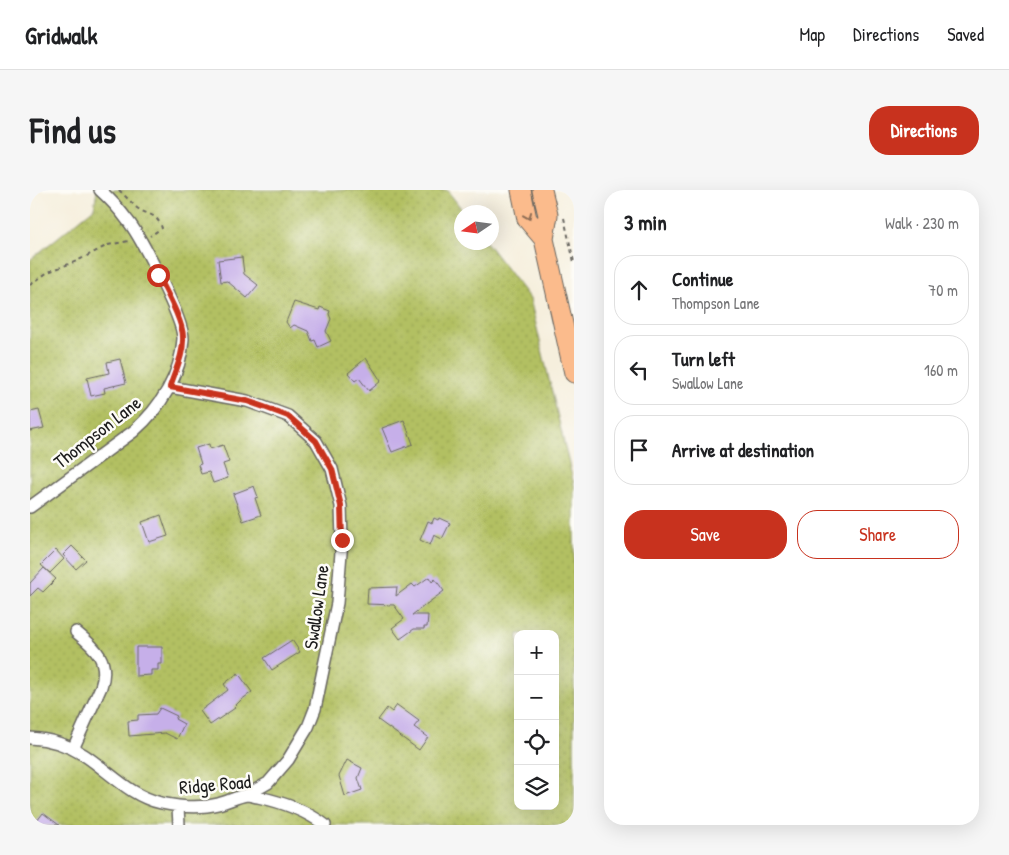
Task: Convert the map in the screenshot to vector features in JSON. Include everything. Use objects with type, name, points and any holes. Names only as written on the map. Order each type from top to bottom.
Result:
[{"type":"main road","points":[[521,190],[527,219],[544,239]]},
{"type":"main road","points":[[542,190],[548,215],[544,239],[574,373]]},
{"type":"street","name":"Thompson Lane","points":[[30,508],[134,431],[147,419],[160,404],[170,387],[181,354],[184,336],[158,275],[129,222],[100,190]]},
{"type":"street","name":"Swallow Lane","points":[[170,387],[247,401],[288,416],[316,441],[332,469],[341,506],[342,540],[337,603],[315,709],[308,727],[288,760],[268,784],[247,795]]},
{"type":"street","points":[[73,749],[104,678],[101,657],[76,632]]},
{"type":"street","name":"Ridge Road","points":[[30,738],[55,742],[73,749],[96,763],[126,788],[142,797],[159,803],[200,807],[247,795],[273,800],[296,808],[313,816],[325,825]]},
{"type":"street","points":[[178,806],[179,825]]},
{"type":"path","points":[[119,190],[139,210],[152,214],[161,224],[162,228],[158,232],[146,237]]},
{"type":"path","points":[[563,217],[574,262]]},
{"type":"path","points":[[30,285],[48,272],[77,261],[108,245],[131,240]]},
{"type":"green space","points":[[97,190],[447,190],[459,205],[454,205],[454,250],[492,250],[530,299],[574,485],[574,825],[30,825],[30,260],[94,208]]},
{"type":"building","points":[[242,257],[244,274],[258,285],[247,298],[227,281],[221,282],[218,260]]},
{"type":"building","points":[[294,302],[319,310],[320,307],[330,311],[331,319],[326,331],[331,341],[318,347],[315,340],[312,341],[308,331],[294,325],[290,328],[286,322]]},
{"type":"building","points":[[366,358],[381,381],[369,391],[359,378],[355,381],[348,373]]},
{"type":"building","points":[[120,359],[126,383],[104,388],[105,393],[91,396],[87,378],[109,373],[107,362]]},
{"type":"building","points":[[39,410],[44,428],[30,431],[30,412]]},
{"type":"building","points":[[404,420],[413,444],[392,452],[382,428]]},
{"type":"building","points":[[209,444],[210,449],[223,445],[229,462],[223,464],[228,478],[213,483],[209,472],[201,474],[198,465],[201,464],[196,448]]},
{"type":"building","points":[[254,486],[258,497],[255,498],[261,515],[243,521],[233,494]]},
{"type":"building","points":[[161,515],[168,536],[149,542],[142,522]]},
{"type":"building","points":[[434,518],[450,523],[442,539],[434,535],[430,545],[420,540],[428,521],[432,523]]},
{"type":"building","points":[[72,546],[86,560],[76,569],[63,555]]},
{"type":"building","points":[[56,550],[64,559],[50,573],[41,565]]},
{"type":"building","points":[[44,568],[56,579],[43,592],[38,588],[30,596],[30,583]]},
{"type":"building","points":[[429,577],[432,582],[435,579],[444,591],[412,615],[428,615],[427,627],[424,627],[424,629],[414,629],[400,639],[392,628],[404,619],[394,605],[367,604],[368,588],[397,587],[396,596],[412,584],[415,587]]},
{"type":"building","points":[[292,640],[300,652],[272,670],[264,658]]},
{"type":"building","points":[[136,647],[162,647],[162,664],[158,664],[158,670],[151,670],[151,675],[136,676]]},
{"type":"building","points":[[238,673],[252,692],[241,700],[235,708],[210,725],[200,711],[228,690],[224,684]]},
{"type":"building","points":[[397,705],[419,721],[414,727],[428,737],[419,750],[378,720],[387,708],[392,712]]},
{"type":"building","points":[[160,708],[177,716],[175,719],[184,724],[177,739],[165,733],[129,736],[128,721],[138,720],[138,715],[156,714]]},
{"type":"building","points":[[347,760],[362,768],[358,778],[362,790],[345,796],[339,776]]},
{"type":"building","points":[[43,813],[59,825],[34,825]]},
{"type":"route","points":[[158,275],[184,336],[181,354],[170,387],[247,401],[288,416],[316,441],[332,469],[341,506],[342,540]]}]
